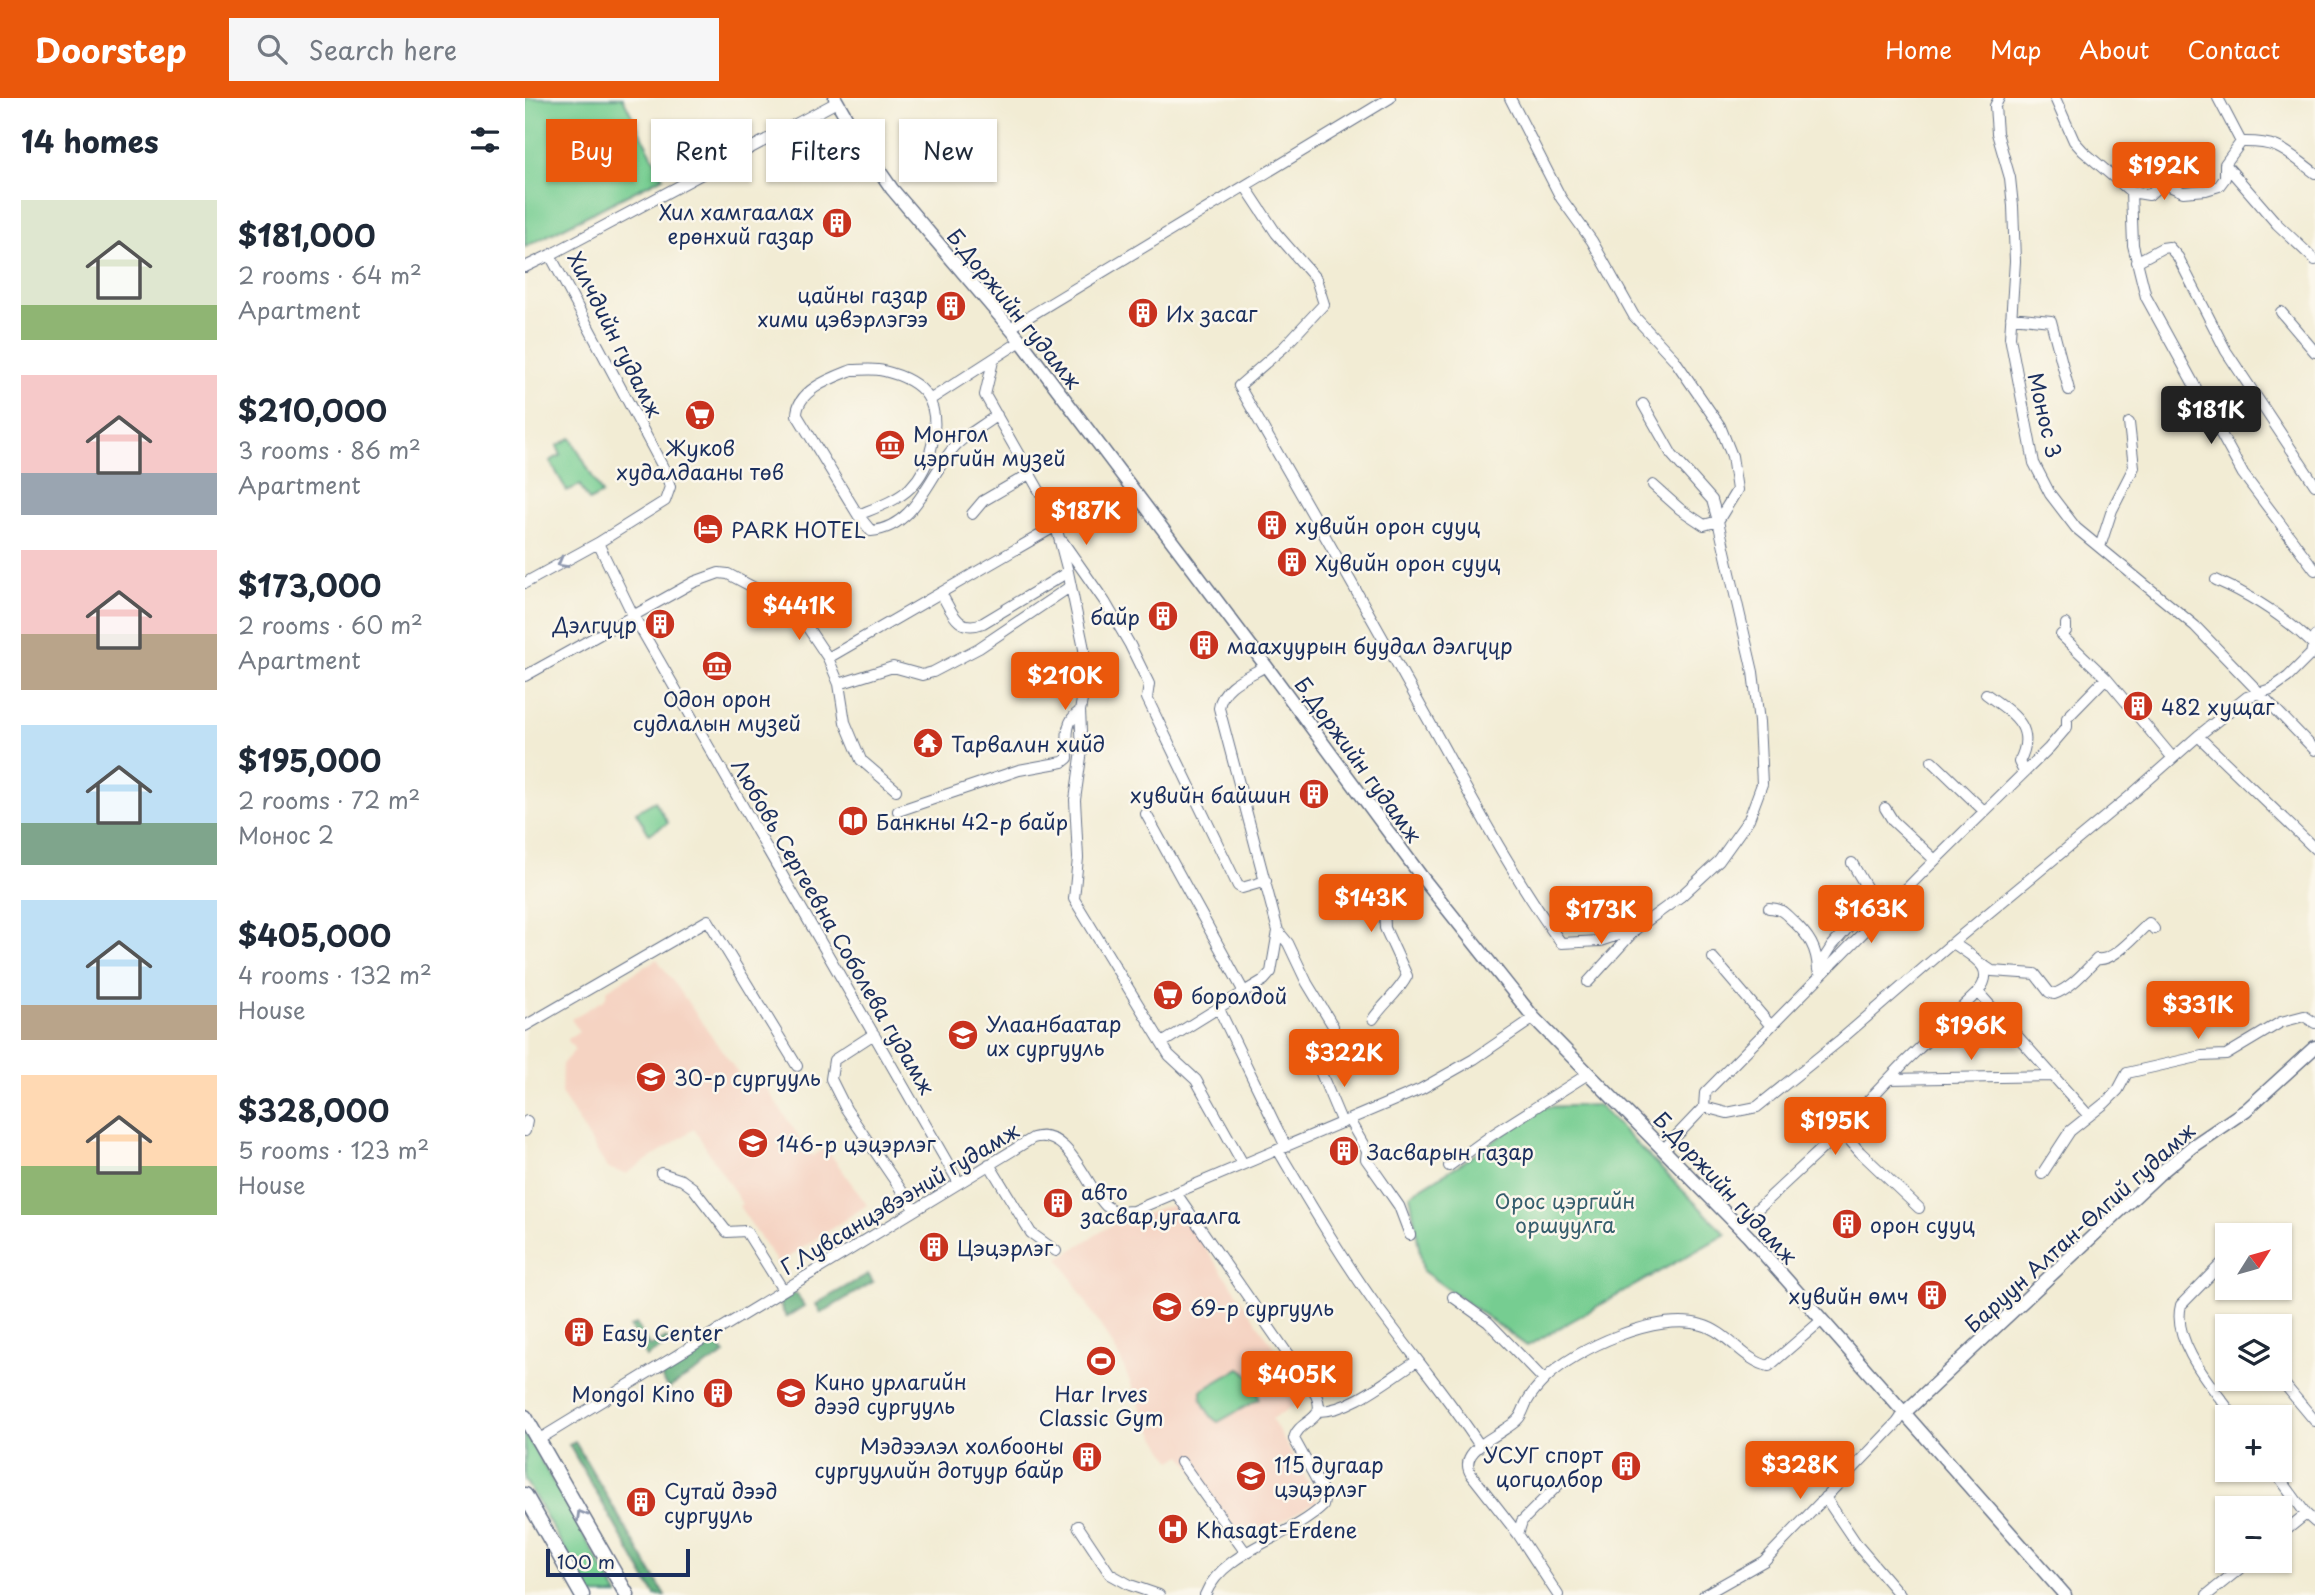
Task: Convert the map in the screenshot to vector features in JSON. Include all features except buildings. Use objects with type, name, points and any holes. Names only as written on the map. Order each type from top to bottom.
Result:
[{"type":"highway","points":[[525,1417],[627,1595]]},
{"type":"highway","points":[[525,1495],[582,1595]]},
{"type":"main road","name":"Б.Доржийн гудамж","points":[[836,100],[892,189],[1021,341],[1421,876],[1534,1018],[1739,1226],[2065,1595]]},
{"type":"main road","name":"Баруун Алтан-Өлгий гудамж","points":[[1904,1413],[2158,1175],[2193,1146],[2246,1110],[2315,1047]]},
{"type":"street","points":[[1010,328],[1389,98]]},
{"type":"street","points":[[1510,98],[1561,198],[1592,240],[1634,316],[1674,359],[1720,426],[1732,456],[1737,490],[1718,521],[1704,525],[1680,509],[1653,485]]},
{"type":"street","name":"Монос 3","points":[[1999,98],[1995,106],[1997,133],[2010,178],[2013,206],[2015,261],[2010,337],[2034,463],[2050,495],[2076,528],[2195,626],[2315,750]]},
{"type":"street","points":[[2055,98],[2074,141],[2131,192],[2150,195],[2162,183],[2179,191],[2206,190],[2218,186],[2225,178],[2225,164],[2241,142]]},
{"type":"street","points":[[2218,98],[2241,142]]},
{"type":"street","name":"Хилчдийн гудамж","points":[[525,583],[598,543],[666,501],[670,486],[666,473],[550,254],[836,100]]},
{"type":"street","points":[[2241,142],[2262,142],[2280,146],[2315,173]]},
{"type":"street","points":[[2225,164],[2277,224],[2315,260]]},
{"type":"street","points":[[1245,186],[1276,233],[1316,279],[1324,304],[1284,347],[1239,386],[1537,911],[1561,943],[1600,942],[1636,929]]},
{"type":"street","points":[[2131,192],[2133,245],[2147,297],[2243,474],[2315,570]]},
{"type":"street","points":[[2136,262],[2169,247],[2178,257],[2226,351],[2315,485]]},
{"type":"street","points":[[525,267],[550,254]]},
{"type":"street","points":[[2281,312],[2315,352]]},
{"type":"street","points":[[2011,317],[2051,321],[2069,390]]},
{"type":"street","points":[[932,399],[1021,341]]},
{"type":"street","points":[[993,361],[985,391],[1047,501],[1058,531],[1084,649],[1086,678],[1080,711],[1082,741],[1075,800],[1078,858],[1074,899],[1173,1060],[1196,1080],[1243,1164]]},
{"type":"street","points":[[858,515],[883,505],[910,488],[929,462],[935,419],[932,399],[911,381],[883,370],[852,370],[825,381],[801,399],[797,415],[858,515],[871,531],[883,530],[909,511],[956,445],[997,415]]},
{"type":"street","points":[[1588,982],[1636,929],[1680,897],[1720,861],[1749,819],[1762,784],[1753,672],[1712,500],[1672,455],[1643,404]]},
{"type":"street","points":[[2100,547],[2112,510],[2134,467],[2129,423]]},
{"type":"street","points":[[972,514],[983,501],[1031,473]]},
{"type":"street","points":[[1058,531],[1130,645],[1149,684],[1147,698],[1209,831],[1238,886],[1242,888],[1266,881]]},
{"type":"street","points":[[828,658],[941,593],[1058,531]]},
{"type":"street","name":"Любовь Сергеевна Соболева гудамж","points":[[598,543],[633,615],[959,1183]]},
{"type":"street","points":[[941,593],[957,619],[963,625],[972,627],[1068,572]]},
{"type":"street","points":[[525,676],[694,582],[719,573],[728,574],[794,611],[828,658],[839,684],[845,722],[862,760],[896,790]]},
{"type":"street","points":[[1704,1107],[1727,1113],[1757,1107],[1839,1041],[2198,736],[2247,697],[2271,689],[2311,654],[2314,642],[2244,592],[2216,580]]},
{"type":"street","points":[[839,684],[893,667],[922,674],[933,672],[979,648],[1071,586]]},
{"type":"street","points":[[2066,624],[2066,631],[2061,635],[2106,678],[2172,758]]},
{"type":"street","points":[[1162,1043],[1264,980],[1271,972],[1278,931],[1219,708],[1220,698],[1227,688],[1266,666]]},
{"type":"street","points":[[1664,1149],[1704,1107],[1705,1093],[1771,1026],[1818,973],[2055,741],[2067,727],[2067,718],[2106,678]]},
{"type":"street","points":[[1986,694],[2018,718],[2024,729],[2026,751],[2019,762],[2024,772]]},
{"type":"street","points":[[898,811],[1019,770],[1063,762],[1068,758],[1068,724],[1072,716],[1080,711]]},
{"type":"street","points":[[2198,736],[2315,849]]},
{"type":"street","points":[[1932,761],[1984,811]]},
{"type":"street","points":[[1885,808],[1893,821],[1935,860]]},
{"type":"street","points":[[1146,814],[1244,992]]},
{"type":"street","points":[[1818,973],[1832,946],[1857,917],[1869,892],[1852,863]]},
{"type":"street","points":[[1373,1018],[1407,976],[1385,928],[1384,905],[1421,876]]},
{"type":"street","points":[[1769,908],[1780,909],[1806,933],[1814,948],[1818,973]]},
{"type":"street","points":[[525,1026],[708,920],[797,1066]]},
{"type":"street","points":[[1953,943],[1992,971],[2035,974],[2054,995],[2080,977],[2097,959],[2104,961],[2113,955],[2148,923],[2154,929]]},
{"type":"street","points":[[1278,931],[1288,943],[1307,983],[1333,1026]]},
{"type":"street","points":[[1713,958],[1771,1026]]},
{"type":"street","points":[[1739,1226],[1841,1130],[1905,1062],[1977,992],[1985,983],[1983,965]]},
{"type":"street","points":[[1977,992],[2089,1116]]},
{"type":"street","points":[[1218,1007],[1282,1148],[1330,1237],[1375,1304],[1480,1446]]},
{"type":"street","points":[[2042,1174],[2070,1131],[2117,1090],[2127,1073],[2202,1056],[2226,1055],[2281,1022],[2304,1016],[2315,1023]]},
{"type":"street","name":"Г.Лувсанцэвээний гудамж","points":[[538,1440],[1029,1140],[1045,1136],[1053,1138],[1063,1146],[1101,1200],[1116,1212],[1133,1212],[1421,1089],[1474,1059],[1534,1018]]},
{"type":"street","points":[[874,1034],[834,1060],[831,1079],[846,1109],[915,1209]]},
{"type":"street","points":[[1318,1066],[1346,1122],[1367,1151],[1366,1159],[1399,1206],[1410,1235]]},
{"type":"street","points":[[1449,1166],[1492,1135],[1588,1074]]},
{"type":"street","points":[[1889,1079],[2054,1076]]},
{"type":"street","points":[[1841,1130],[1860,1152],[1919,1208]]},
{"type":"street","points":[[989,1164],[1031,1233],[1056,1251]]},
{"type":"street","points":[[661,1173],[682,1180],[693,1188],[727,1232],[746,1231],[783,1290]]},
{"type":"street","points":[[1175,1193],[1319,1402],[1314,1417],[1297,1431],[1294,1437],[1324,1493],[1325,1504],[1318,1511],[1246,1553],[1215,1576],[1205,1595]]},
{"type":"street","points":[[2215,1270],[2181,1305],[2178,1315],[2180,1329],[2197,1367],[2225,1405]]},
{"type":"street","points":[[1453,1297],[1487,1322],[1544,1380]]},
{"type":"street","points":[[1558,1595],[1518,1534],[1468,1469],[1469,1459],[1480,1446],[1519,1418],[1528,1400],[1544,1380],[1593,1347],[1635,1328],[1699,1324],[1718,1331],[1760,1364],[1769,1366],[1822,1320]]},
{"type":"street","points":[[1318,1410],[1330,1411],[1350,1403],[1417,1361]]},
{"type":"street","points":[[2290,1391],[2315,1421]]},
{"type":"street","points":[[1704,1595],[1764,1561],[1904,1413]]},
{"type":"street","points":[[1181,1462],[1246,1553]]},
{"type":"street","points":[[2283,1482],[2315,1522]]},
{"type":"street","points":[[1518,1534],[1522,1521],[1559,1484]]},
{"type":"street","points":[[1825,1497],[1858,1546],[1900,1595]]},
{"type":"street","points":[[2292,1525],[2306,1514]]},
{"type":"street","points":[[1078,1526],[1110,1574],[1130,1586],[1159,1595]]},
{"type":"street","points":[[2207,1595],[2234,1573]]},
{"type":"shaded area","name":"30-р сургууль","points":[[657,959],[750,1090],[762,1082],[812,1156],[826,1148],[867,1205],[778,1264],[739,1206],[742,1204],[694,1129],[626,1174],[607,1168],[561,1093],[562,1064],[575,1050],[567,1039],[579,1031],[571,1019],[605,999],[608,989]]},
{"type":"shaded area","name":"69-р сургууль","points":[[1176,1205],[1308,1397],[1272,1419],[1317,1498],[1316,1502],[1245,1542],[1182,1455],[1172,1461],[1165,1451],[1147,1422],[1119,1356],[1059,1258],[1118,1221],[1127,1222]]},
{"type":"green space","points":[[525,98],[623,98],[634,119],[546,119],[546,182],[637,182],[637,126],[651,153],[651,182],[653,182],[525,247]]},
{"type":"green space","points":[[571,438],[602,494],[589,501],[580,485],[567,491],[550,461],[561,455],[557,446]]},
{"type":"green space","points":[[655,801],[668,823],[649,834],[636,812]]},
{"type":"green space","name":"Орос цэргийн оршуулга","points":[[1598,1105],[1726,1234],[1527,1346],[1423,1271],[1410,1195],[1543,1107]]},
{"type":"green space","points":[[868,1274],[873,1282],[821,1313],[816,1304]]},
{"type":"green space","points":[[790,1293],[797,1294],[804,1306],[786,1317],[780,1301]]},
{"type":"green space","points":[[636,1324],[650,1347],[666,1338],[669,1343],[646,1357],[630,1327]]},
{"type":"green space","points":[[708,1343],[716,1344],[725,1354],[669,1388],[662,1379],[663,1371]]},
{"type":"green space","points":[[1240,1368],[1253,1382],[1259,1399],[1218,1422],[1206,1409],[1201,1391]]},
{"type":"green space","points":[[525,1433],[618,1595],[591,1595],[525,1480]]},
{"type":"green space","points":[[575,1442],[665,1595],[655,1595],[569,1445]]},
{"type":"place","name":"Хил хамгаалах ерөнхий газар","points":[[837,223]]},
{"type":"place","name":"цайны газар хими цэвэрлэгээ","points":[[951,306]]},
{"type":"place","name":"Их засаг","points":[[1143,313]]},
{"type":"place","name":"Жуков худалдааны төв","points":[[700,415]]},
{"type":"place","name":"Монгол цэргийн музей","points":[[890,445]]},
{"type":"place","name":"хувийн орон сууц","points":[[1272,525]]},
{"type":"place","name":"PARK HOTEL","points":[[708,529]]},
{"type":"place","name":"Хувийн орон сууц","points":[[1292,562]]},
{"type":"place","name":"байр","points":[[1163,616]]},
{"type":"place","name":"Дэлгүүр","points":[[660,624]]},
{"type":"place","name":"маахуурын буудал дэлгүүр","points":[[1204,645]]},
{"type":"place","name":"Одон орон судлалын музей","points":[[717,666]]},
{"type":"place","name":"482 хущаг","points":[[2138,706]]},
{"type":"place","name":"Тарвалин хийд","points":[[928,743]]},
{"type":"place","name":"хувийн байшин","points":[[1314,794]]},
{"type":"place","name":"Банкны 42-р байр","points":[[853,821]]},
{"type":"place","name":"боролдой","points":[[1168,995]]},
{"type":"place","name":"Улаанбаатар их сургууль","points":[[963,1035]]},
{"type":"place","name":"30-р сургууль","points":[[651,1077]]},
{"type":"place","name":"146-р цэцэрлэг","points":[[753,1143]]},
{"type":"place","name":"Засварын газар","points":[[1344,1151]]},
{"type":"place","name":"авто засвар,угаалга","points":[[1058,1203]]},
{"type":"place","name":"орон сууц","points":[[1847,1224]]},
{"type":"place","name":"Цэцэрлэг","points":[[934,1247]]},
{"type":"place","name":"хувийн өмч","points":[[1932,1295]]},
{"type":"place","name":"69-р сургууль","points":[[1167,1307]]},
{"type":"place","name":"Easy Center","points":[[579,1332]]},
{"type":"place","name":"Har Irves Classic Gym","points":[[1101,1361]]},
{"type":"place","name":"Mongol Kino","points":[[718,1393]]},
{"type":"place","name":"Кино урлагийн дээд сургууль","points":[[791,1393]]},
{"type":"place","name":"Мэдээлэл холбооны сургуулийн дотуур байр","points":[[1087,1457]]},
{"type":"place","name":"УСУГ спорт цогцолбор","points":[[1626,1466]]},
{"type":"place","name":"115 дугаар цэцэрлэг","points":[[1251,1476]]},
{"type":"place","name":"Сутай дээд сургууль","points":[[641,1502]]},
{"type":"place","name":"Khasagt-Erdene","points":[[1173,1529]]}]
